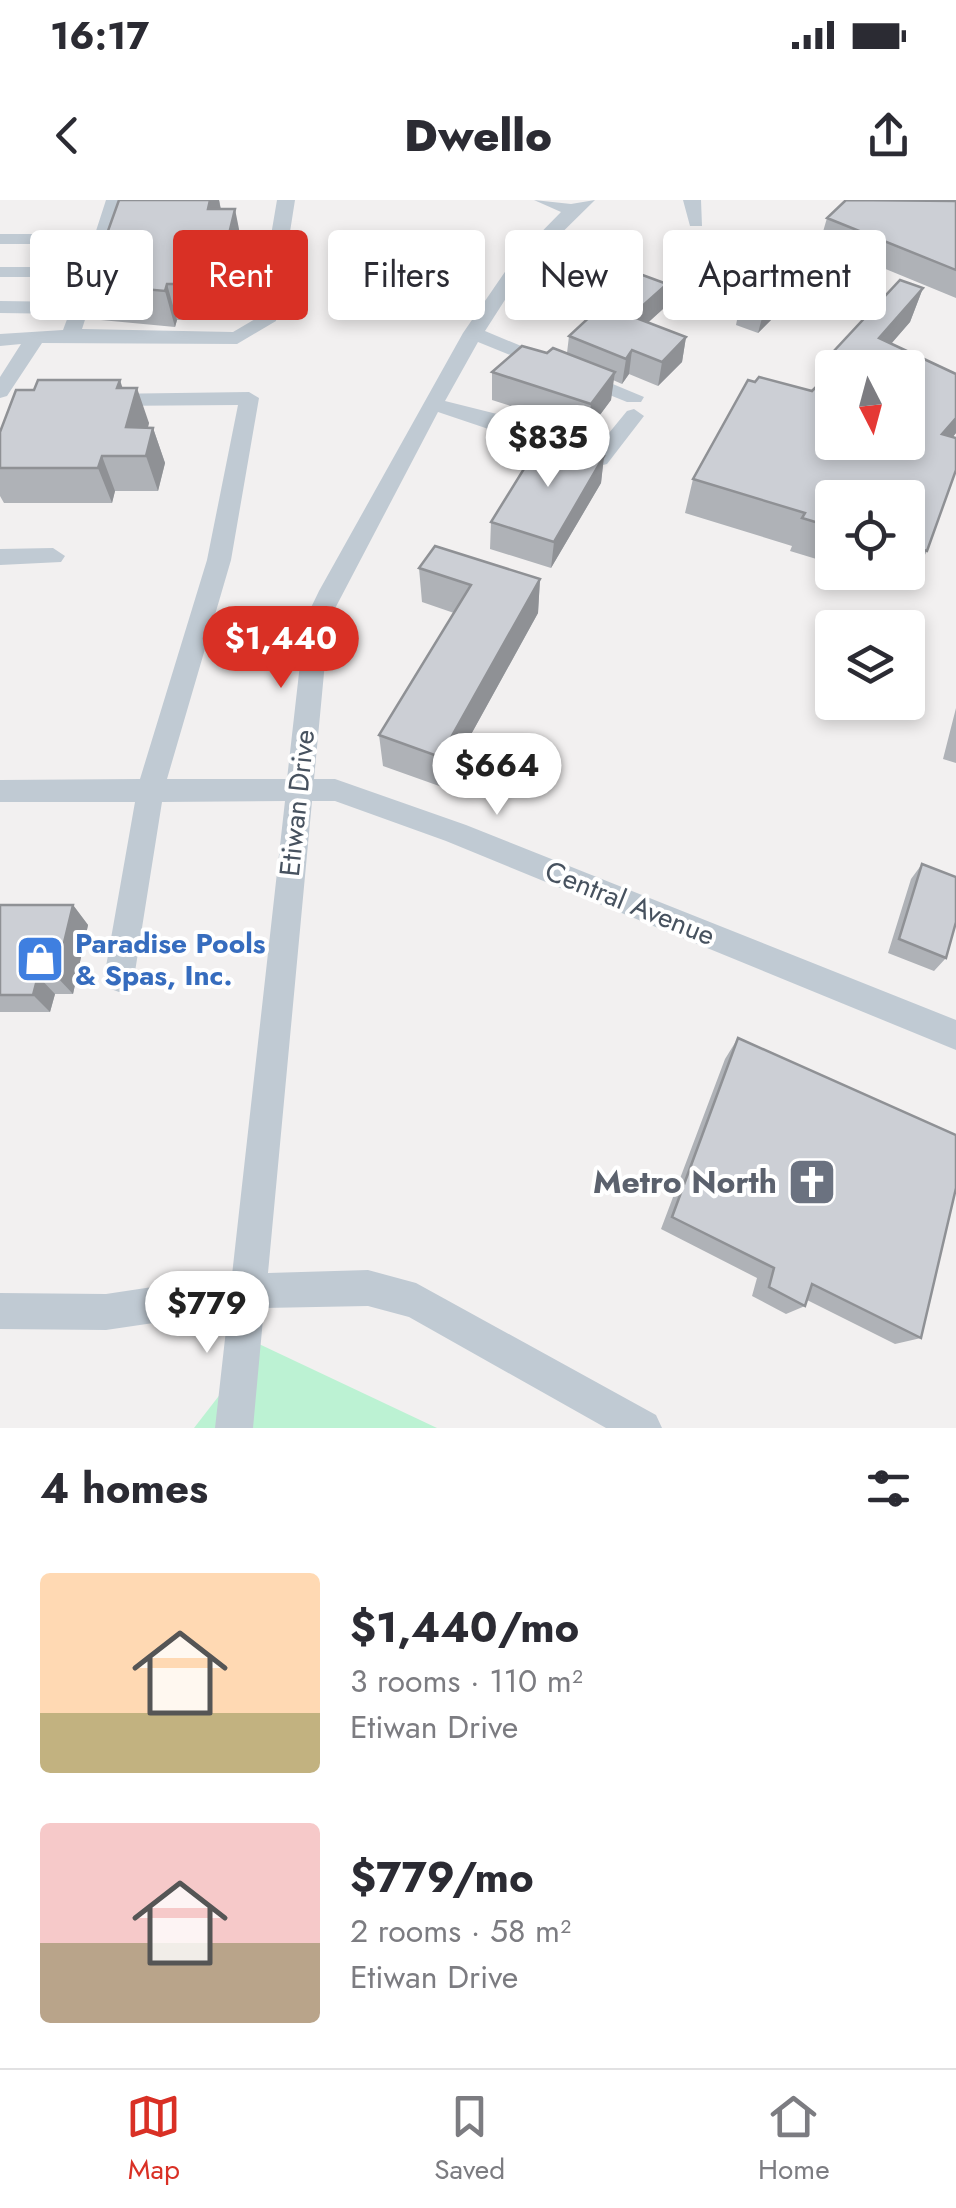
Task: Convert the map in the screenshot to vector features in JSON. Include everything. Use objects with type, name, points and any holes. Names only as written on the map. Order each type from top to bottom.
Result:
[{"type":"street","points":[[105,230],[115,200]]},
{"type":"street","points":[[3,345],[71,335],[236,338],[266,322],[286,200]]},
{"type":"street","points":[[543,200],[579,205]]},
{"type":"street","points":[[692,200],[696,222]]},
{"type":"street","name":"Etiwan Drive","points":[[234,1428],[317,620],[354,537],[508,276],[537,240],[579,205]]},
{"type":"street","points":[[0,239],[30,239]]},
{"type":"street","points":[[0,272],[30,272]]},
{"type":"street","points":[[0,307],[30,307]]},
{"type":"street","points":[[71,335],[76,320]]},
{"type":"street","points":[[432,404],[494,420],[599,459],[634,406],[473,332]]},
{"type":"street","points":[[0,392],[34,340]]},
{"type":"street","points":[[76,400],[249,398],[219,560],[151,790],[119,978]]},
{"type":"street","points":[[0,556],[53,556]]},
{"type":"street","name":"Central Avenue","points":[[4,791],[335,790],[456,833],[956,1035]]},
{"type":"street","points":[[0,819],[4,791]]},
{"type":"street","points":[[0,1311],[106,1312],[246,1291],[368,1288],[416,1301],[643,1428]]},
{"type":"green space","points":[[259,1344],[437,1428],[194,1428]]},
{"type":"building","points":[[119,200],[210,200],[208,209],[235,209],[230,230],[173,230],[173,284],[167,284],[165,291],[153,290],[153,230],[108,230]]},
{"type":"building","points":[[846,200],[956,201],[956,270],[886,242],[886,230],[857,230],[827,218]]},
{"type":"building","points":[[643,275],[663,283],[663,288],[643,305]]},
{"type":"building","points":[[900,280],[923,288],[879,338],[905,350],[835,350],[863,320],[886,320],[886,295]]},
{"type":"building","points":[[586,320],[641,320],[686,337],[662,362],[632,350],[626,359],[569,336]]},
{"type":"building","points":[[522,346],[547,353],[553,348],[615,372],[591,404],[492,372]]},
{"type":"building","points":[[925,360],[956,374],[956,418],[942,434],[956,438],[956,470],[927,551],[925,480],[815,480],[815,522],[802,518],[805,513],[693,479],[748,380],[755,382],[759,377],[812,391],[815,388],[815,460],[925,460]]},
{"type":"building","points":[[38,380],[120,380],[117,388],[137,388],[126,427],[153,428],[146,456],[102,456],[98,468],[0,468],[0,432],[16,390],[34,390]]},
{"type":"building","points":[[543,438],[604,456],[554,542],[491,522]]},
{"type":"building","points":[[435,546],[540,579],[440,757],[379,735],[471,585],[419,568]]},
{"type":"building","points":[[922,864],[956,877],[956,922],[946,958],[899,939]]},
{"type":"building","points":[[0,905],[73,905],[56,976],[38,976],[33,995],[0,995]]},
{"type":"building","points":[[738,1038],[956,1135],[956,1188],[921,1338],[812,1284],[805,1306],[769,1287],[774,1268],[672,1217]]},
{"type":"place","name":"Paradise Pools & Spas, Inc.","points":[[40,959]]},
{"type":"place","name":"Metro North","points":[[812,1182]]}]
